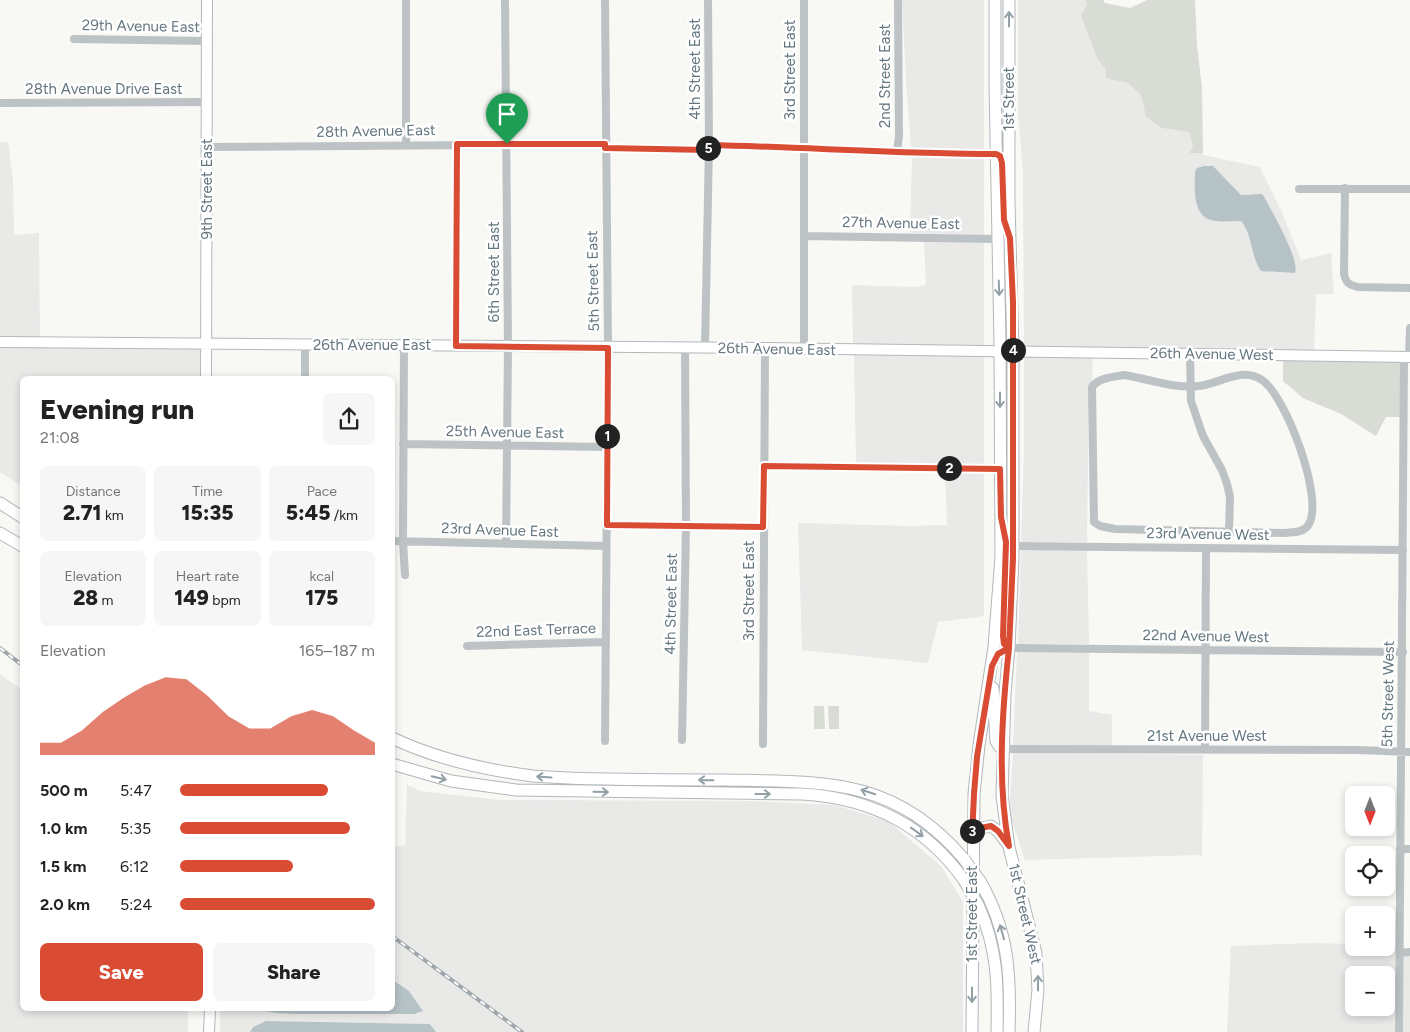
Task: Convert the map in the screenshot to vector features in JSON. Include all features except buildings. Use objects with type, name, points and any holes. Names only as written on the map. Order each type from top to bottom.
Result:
[{"type":"main road","name":"1st Street","points":[[994,647],[999,591],[1001,517],[996,0]]},
{"type":"main road","name":"1st Street","points":[[1009,0],[1010,238],[1014,351],[1013,546],[1009,648]]},
{"type":"main road","points":[[995,48],[1002,72],[1003,136],[1004,140],[1009,143]]},
{"type":"main road","points":[[996,154],[1002,159],[1004,220],[1010,238]]},
{"type":"main road","points":[[0,503],[20,515]]},
{"type":"main road","points":[[1001,517],[1006,542],[1003,638],[1005,645],[1009,648],[998,654],[991,669],[996,741],[998,746],[1003,749]]},
{"type":"main road","points":[[0,533],[20,545]]},
{"type":"main road","name":"1st Street East","points":[[972,1032],[972,838],[974,794],[977,757],[994,647]]},
{"type":"main road","name":"1st Street West","points":[[1009,648],[1004,694],[1003,802],[1009,846],[1036,953],[1038,990],[1034,1032]]},
{"type":"main road","name":"1st Street West","points":[[395,739],[429,754],[463,764],[532,776],[803,781],[849,787],[882,798],[914,814],[941,834],[964,859],[980,881],[995,910],[1006,944],[1010,979],[1009,1032]]},
{"type":"main road","points":[[395,765],[451,781],[516,790],[802,794],[842,798],[870,806],[910,827],[937,848],[964,880],[979,907],[988,930],[995,958],[998,992],[996,1032]]},
{"type":"main road","points":[[972,838],[980,828],[991,826],[998,831],[1009,846]]},
{"type":"street","name":"9th Street East","points":[[206,376],[207,0]]},
{"type":"street","points":[[406,0],[406,144]]},
{"type":"street","name":"6th Street East","points":[[505,0],[508,346],[506,544]]},
{"type":"street","name":"5th Street East","points":[[605,0],[608,348],[605,741]]},
{"type":"street","name":"4th Street East","points":[[704,348],[708,147],[708,0]]},
{"type":"street","name":"3rd Street East","points":[[804,0],[804,349]]},
{"type":"street","name":"2nd Street East","points":[[897,151],[899,136],[898,0]]},
{"type":"street","name":"29th Avenue East","points":[[74,39],[208,41]]},
{"type":"street","name":"28th Avenue Drive East","points":[[0,103],[182,104],[207,102]]},
{"type":"street","name":"28th Avenue East","points":[[207,147],[406,144],[783,146],[804,149],[996,154]]},
{"type":"street","points":[[456,346],[457,144]]},
{"type":"street","points":[[1345,188],[1344,274],[1348,284],[1358,287],[1410,288]]},
{"type":"street","points":[[1299,189],[1410,189]]},
{"type":"street","name":"27th Avenue East","points":[[804,236],[997,239]]},
{"type":"street","name":"5th Street West","points":[[1399,1032],[1401,752],[1406,665],[1402,652],[1407,580],[1403,550],[1407,497],[1410,328]]},
{"type":"street","name":"26th Avenue East","points":[[0,342],[1014,351]]},
{"type":"street","points":[[404,345],[403,541],[405,575]]},
{"type":"street","points":[[305,346],[305,376]]},
{"type":"street","name":"4th Street East","points":[[682,740],[686,527],[685,348]]},
{"type":"street","name":"3rd Street East","points":[[763,744],[765,348]]},
{"type":"street","name":"26th Avenue West","points":[[1014,351],[1408,357]]},
{"type":"street","points":[[1190,354],[1191,401],[1203,436],[1222,470],[1227,484],[1230,497],[1229,532]]},
{"type":"street","points":[[1124,375],[1148,378],[1172,385],[1190,386],[1200,386],[1240,375],[1263,380],[1293,427],[1310,484],[1311,518],[1309,525],[1300,532],[1229,532],[1114,529],[1100,526],[1094,522],[1092,388],[1094,383],[1124,375]]},
{"type":"street","name":"25th Avenue East","points":[[403,444],[607,447]]},
{"type":"street","points":[[764,466],[1000,469]]},
{"type":"street","points":[[607,525],[763,527]]},
{"type":"street","name":"23rd Avenue East","points":[[395,541],[606,546]]},
{"type":"street","name":"23rd Avenue West","points":[[1013,546],[1403,550]]},
{"type":"street","points":[[1205,749],[1206,548]]},
{"type":"street","name":"22nd East Terrace","points":[[467,646],[606,642]]},
{"type":"street","name":"22nd Avenue West","points":[[1009,648],[1402,652]]},
{"type":"street","name":"21st Avenue West","points":[[1003,749],[1410,752]]},
{"type":"street","points":[[1400,849],[1410,849]]},
{"type":"street","points":[[1400,952],[1410,952]]},
{"type":"street","points":[[210,1011],[210,1032]]},
{"type":"shaded area","points":[[902,0],[984,0],[984,151],[911,148]]},
{"type":"shaded area","points":[[1018,0],[1086,0],[1098,60],[1106,70],[1128,83],[1141,95],[1146,117],[1161,128],[1189,132],[1193,147],[1189,153],[1203,153],[1203,155],[1260,167],[1283,215],[1301,260],[1331,253],[1334,294],[1316,294],[1314,352],[1024,347],[1023,173],[1018,112]],"holes":[[[1213,167],[1241,195],[1251,194],[1295,273],[1270,272],[1241,221],[1202,215],[1196,206],[1195,171]]]},
{"type":"shaded area","points":[[1086,0],[1103,0],[1105,3],[1130,8],[1147,0],[1195,0],[1197,45],[1202,88],[1203,153],[1189,153],[1193,147],[1189,132],[1161,128],[1146,117],[1141,95],[1128,83],[1106,78],[1106,70],[1098,60],[1081,16],[1087,5]]},
{"type":"shaded area","points":[[0,142],[8,142],[13,181],[14,235],[39,233],[40,338],[0,338]]},
{"type":"shaded area","points":[[912,156],[984,158],[984,235],[910,233]]},
{"type":"shaded area","points":[[1213,166],[1241,195],[1263,195],[1289,246],[1295,266],[1295,273],[1261,271],[1257,265],[1248,232],[1241,221],[1216,221],[1202,215],[1196,202],[1195,171],[1197,168]]},
{"type":"shaded area","points":[[924,241],[984,242],[984,346],[853,346],[852,285],[914,287],[926,285]]},
{"type":"shaded area","points":[[0,346],[203,347],[203,376],[20,376],[20,485],[0,472]]},
{"type":"shaded area","points":[[854,354],[984,354],[984,466],[856,463]]},
{"type":"shaded area","points":[[1024,355],[1093,356],[1092,381],[1089,385],[1087,542],[1021,542],[1024,450]]},
{"type":"shaded area","points":[[1283,359],[1401,360],[1401,417],[1386,417],[1376,436],[1341,414],[1303,398],[1283,381]]},
{"type":"shaded area","points":[[945,472],[984,473],[984,616],[938,622],[928,663],[802,650],[798,523],[947,525]]},
{"type":"shaded area","points":[[1021,550],[1087,550],[1089,644],[1018,644]]},
{"type":"shaded area","points":[[1017,651],[1089,652],[1089,711],[1112,715],[1112,746],[1013,746]]},
{"type":"shaded area","points":[[0,674],[20,689],[20,1011],[188,1011],[188,1032],[0,1032]]},
{"type":"shaded area","points":[[814,706],[824,706],[825,729],[814,729]]},
{"type":"shaded area","points":[[828,706],[839,706],[839,729],[829,729]]},
{"type":"shaded area","points":[[1013,753],[1203,755],[1202,860],[1202,857],[1199,855],[1025,860],[1009,812]]},
{"type":"shaded area","points":[[407,785],[420,791],[500,800],[752,801],[834,805],[888,821],[941,866],[963,902],[963,1032],[436,1032],[430,1024],[266,1021],[253,1027],[250,1032],[220,1032],[220,1011],[264,1011],[294,1014],[423,1011],[409,991],[395,981],[395,847],[405,845]]},
{"type":"shaded area","points":[[1345,944],[1345,956],[1395,956],[1396,945],[1395,1032],[1227,1032],[1231,946]]},
{"type":"shaded area","points":[[1403,956],[1410,956],[1410,1032],[1402,1032]]},
{"type":"shaded area","points":[[395,981],[409,991],[423,1011],[414,1014],[276,1013],[264,1011],[395,1011]]},
{"type":"shaded area","points":[[266,1021],[430,1024],[436,1032],[250,1032],[253,1027]]},
{"type":"railway","points":[[0,648],[20,663]]},
{"type":"railway","points":[[395,938],[522,1032]]},
{"type":"route","points":[[507,144],[457,144],[456,346],[608,348],[607,525],[763,527],[764,466],[1000,469],[1001,517],[1006,542],[1003,636],[1004,644],[1009,648],[1004,694],[1002,791],[1009,846],[998,831],[991,826],[980,828],[972,838],[977,757],[992,666],[998,654],[1009,648],[1013,558],[1013,302],[1010,238],[1004,220],[1002,159],[1000,156],[998,154],[804,149],[783,146],[709,145],[708,150],[605,148],[605,144],[507,144]]}]
